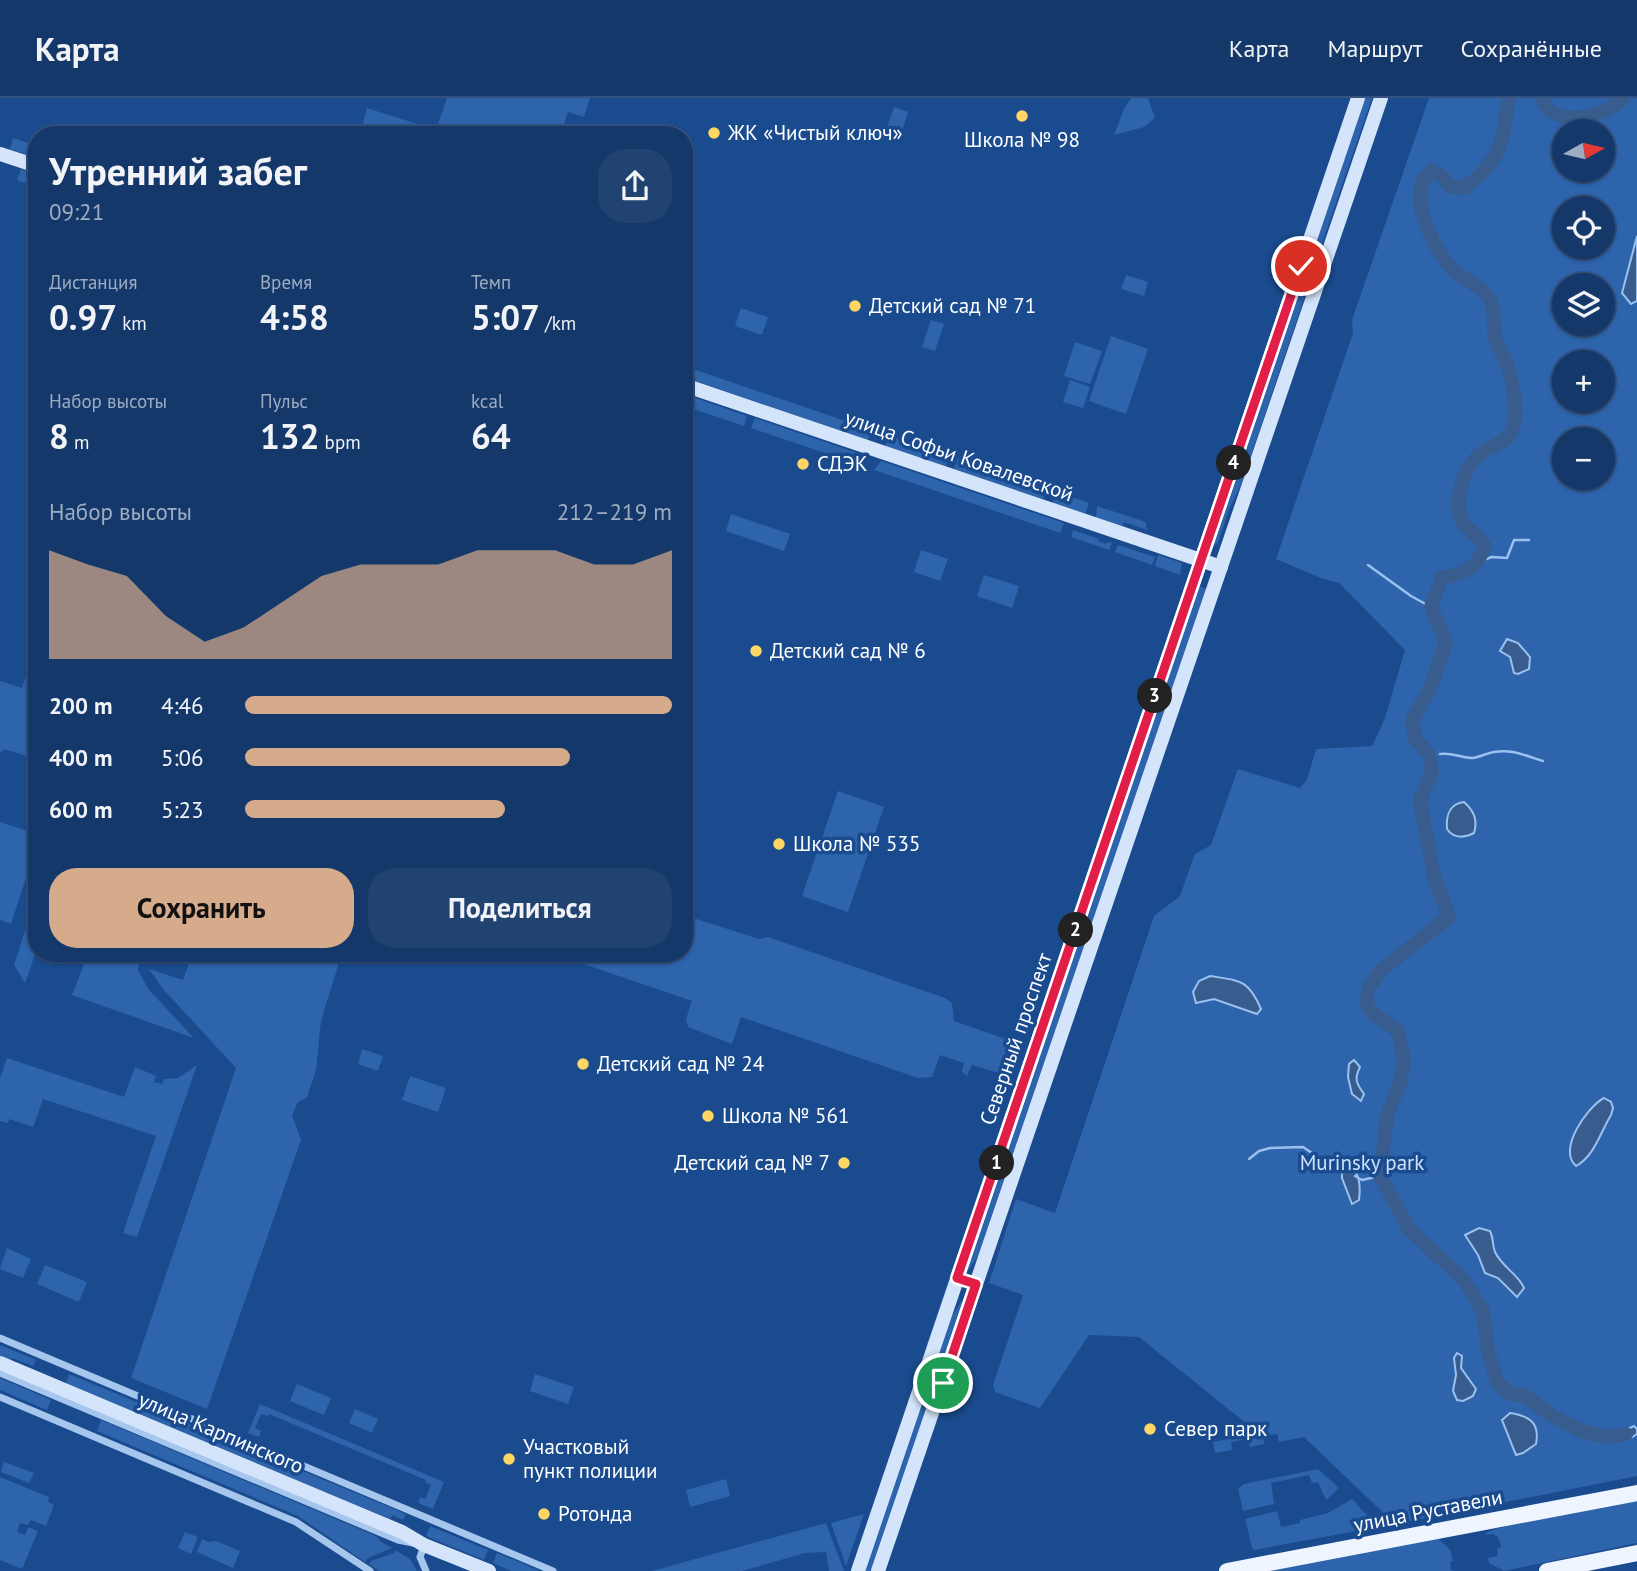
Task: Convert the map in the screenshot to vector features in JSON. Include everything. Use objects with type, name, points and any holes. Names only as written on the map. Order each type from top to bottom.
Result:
[{"type":"main road","name":"Северный проспект","points":[[858,1571],[1358,98]]},
{"type":"main road","name":"Северный проспект","points":[[878,1571],[1218,566],[1381,98]]},
{"type":"main road","points":[[0,153],[28,163]]},
{"type":"main road","name":"улица Софьи Ковалевской","points":[[693,388],[1218,566]]},
{"type":"main road","points":[[957,1278],[976,1284]]},
{"type":"main road","name":"улица Карпинского","points":[[0,1363],[402,1532],[463,1564],[489,1571]]},
{"type":"main road","name":"улица Руставели","points":[[1227,1571],[1637,1493]]},
{"type":"main road","points":[[1547,1571],[1637,1553]]},
{"type":"street","name":"Северный проспект","points":[[1218,566],[1374,98]]},
{"type":"street","points":[[0,1338],[553,1571]]},
{"type":"street","name":"улица Карпинского","points":[[0,1373],[398,1540],[424,1545]]},
{"type":"street","points":[[0,1397],[296,1522],[370,1571]]},
{"type":"street","points":[[424,1545],[420,1558],[426,1571]]},
{"type":"green space","points":[[447,98],[590,98],[584,117],[568,112],[563,126],[437,126]]},
{"type":"green space","points":[[1131,98],[1148,98],[1155,118],[1144,127],[1114,135],[1124,109]]},
{"type":"green space","points":[[1364,98],[1372,98],[1314,267],[1308,265]]},
{"type":"green space","name":"Murinsky park","points":[[1429,98],[1637,98],[1637,1476],[1395,1524],[1304,1437],[1279,1442],[1277,1434],[1263,1436],[1264,1444],[1250,1447],[1247,1439],[1231,1442],[1232,1450],[1215,1453],[1213,1442],[1258,1433],[1139,1337],[1089,1335],[1040,1408],[995,1392],[993,1385],[1023,1295],[989,1283],[1016,1199],[1055,1213],[1154,916],[1180,896],[1195,854],[1211,845],[1238,769],[1300,788],[1307,780],[1316,749],[1372,746],[1385,718],[1405,650],[1339,583],[1276,559],[1353,333],[1352,320]]},
{"type":"green space","points":[[894,107],[908,112],[899,140],[884,136]]},
{"type":"green space","points":[[367,108],[423,126],[362,126]]},
{"type":"green space","points":[[13,138],[28,143],[28,155],[10,149]]},
{"type":"green space","points":[[21,169],[28,171],[28,184],[17,180]]},
{"type":"green space","points":[[1306,270],[1313,272],[1241,485],[1215,545],[1213,543]]},
{"type":"green space","points":[[1126,275],[1148,282],[1144,296],[1121,289]]},
{"type":"green space","points":[[741,308],[768,317],[762,335],[735,326]]},
{"type":"green space","points":[[931,320],[944,324],[935,351],[922,347]]},
{"type":"green space","points":[[1111,336],[1148,349],[1126,414],[1089,401]]},
{"type":"green space","points":[[1075,342],[1102,351],[1090,384],[1064,376]]},
{"type":"green space","points":[[693,369],[872,430],[868,440],[693,380]]},
{"type":"green space","points":[[1070,380],[1090,387],[1083,408],[1063,402]]},
{"type":"green space","points":[[693,397],[747,416],[744,426],[693,409]]},
{"type":"green space","points":[[755,418],[866,456],[863,466],[751,428]]},
{"type":"green space","points":[[889,436],[950,456],[946,466],[885,446]]},
{"type":"green space","points":[[958,458],[1048,489],[1043,499],[954,469]]},
{"type":"green space","points":[[881,461],[1064,523],[1060,533],[874,470]]},
{"type":"green space","points":[[1055,491],[1089,503],[1086,512],[1053,503]]},
{"type":"green space","points":[[1097,506],[1146,522],[1147,530],[1124,522],[1122,526],[1096,517]]},
{"type":"green space","points":[[731,514],[790,534],[784,551],[726,531]]},
{"type":"green space","points":[[1073,530],[1106,544],[1112,543],[1109,550],[1071,537]]},
{"type":"green space","points":[[1118,545],[1155,557],[1152,565],[1115,552]]},
{"type":"green space","points":[[921,550],[948,559],[940,581],[914,572]]},
{"type":"green space","points":[[1158,555],[1182,563],[1180,575],[1155,566]]},
{"type":"green space","points":[[984,575],[1019,586],[1012,608],[977,596]]},
{"type":"green space","points":[[1199,586],[1206,589],[982,1250],[967,1273]]},
{"type":"green space","points":[[28,671],[28,756],[4,749],[0,753],[0,681],[22,688]]},
{"type":"green space","points":[[838,791],[884,807],[848,912],[802,896]]},
{"type":"green space","points":[[1112,799],[1114,800],[1033,1032]]},
{"type":"green space","points":[[0,822],[28,831],[28,872],[11,924],[0,920]]},
{"type":"green space","points":[[693,918],[759,939],[768,937],[945,998],[952,1003],[954,1021],[1017,1043],[1023,1038],[1003,1098],[999,1096],[1006,1075],[972,1065],[967,1076],[962,1072],[964,1063],[940,1055],[932,1077],[918,1078],[741,1017],[732,1044],[688,1027],[686,1019],[692,1001],[578,962],[693,962]]},
{"type":"green space","points":[[28,922],[28,962],[32,962],[25,983],[14,965]]},
{"type":"green space","points":[[85,962],[139,962],[138,970],[149,990],[194,1038],[72,995]]},
{"type":"green space","points":[[189,962],[339,962],[321,1021],[316,1070],[307,1097],[298,1102],[292,1115],[301,1140],[207,1409],[131,1378],[236,1068],[163,989],[149,969],[183,980]]},
{"type":"green space","points":[[362,1049],[383,1056],[378,1071],[358,1064]]},
{"type":"green space","points":[[7,1058],[124,1097],[135,1067],[156,1076],[154,1082],[162,1084],[164,1079],[178,1078],[197,1065],[137,1237],[123,1233],[156,1136],[43,1099],[33,1127],[9,1119],[8,1123],[0,1121],[0,1078]]},
{"type":"green space","points":[[410,1076],[446,1088],[438,1112],[402,1100]]},
{"type":"green space","points":[[1007,1108],[1009,1108],[927,1344]]},
{"type":"green space","points":[[7,1248],[31,1259],[23,1278],[0,1269]]},
{"type":"green space","points":[[45,1265],[87,1282],[79,1302],[37,1284]]},
{"type":"green space","points":[[964,1297],[943,1365],[935,1362],[950,1319]]},
{"type":"green space","points":[[0,1345],[36,1360],[33,1366],[12,1358],[10,1361],[0,1357]]},
{"type":"green space","points":[[934,1368],[941,1370],[872,1571],[863,1571]]},
{"type":"green space","points":[[69,1374],[406,1514],[403,1520],[392,1515],[390,1519],[66,1383]]},
{"type":"green space","points":[[535,1374],[574,1387],[568,1404],[530,1391]]},
{"type":"green space","points":[[0,1378],[51,1400],[47,1410],[0,1390]]},
{"type":"green space","points":[[297,1384],[331,1398],[324,1415],[290,1401]]},
{"type":"green space","points":[[260,1404],[444,1482],[433,1509],[418,1503],[420,1497],[425,1499],[431,1485],[425,1482],[426,1480],[269,1414],[261,1414],[255,1428],[261,1431],[259,1437],[248,1433]]},
{"type":"green space","points":[[355,1409],[378,1419],[372,1433],[349,1423]]},
{"type":"green space","points":[[101,1420],[376,1536],[392,1548],[368,1558],[365,1562],[298,1516],[97,1431]]},
{"type":"green space","points":[[4,1462],[34,1473],[29,1483],[1,1472]]},
{"type":"green space","points":[[1318,1469],[1339,1488],[1326,1500],[1318,1482],[1312,1483],[1309,1475],[1271,1483],[1274,1504],[1243,1511],[1238,1489],[1244,1484]]},
{"type":"green space","points":[[0,1477],[49,1497],[48,1502],[54,1505],[46,1526],[31,1520],[28,1525],[20,1523],[17,1532],[25,1535],[28,1527],[38,1531],[22,1569],[0,1560]]},
{"type":"green space","points":[[726,1479],[730,1496],[690,1507],[686,1490]]},
{"type":"green space","points":[[1352,1499],[1378,1527],[1254,1550],[1252,1547],[1245,1519],[1277,1511],[1281,1527],[1328,1513]]},
{"type":"green space","points":[[1637,1501],[1637,1543],[1504,1571],[1489,1563],[1488,1558],[1498,1556],[1497,1548],[1501,1547],[1498,1537],[1493,1534],[1484,1535],[1490,1531],[1511,1523]]},
{"type":"green space","points":[[864,1514],[846,1566],[831,1523]]},
{"type":"green space","points":[[826,1523],[844,1571],[829,1571],[826,1552],[805,1553],[742,1571],[652,1571]]},
{"type":"green space","points":[[430,1526],[488,1550],[484,1560],[426,1536]]},
{"type":"green space","points":[[185,1532],[198,1537],[191,1554],[178,1548]]},
{"type":"green space","points":[[1438,1538],[1450,1550],[1453,1561],[1450,1562],[1451,1570],[1455,1571],[1262,1571]]},
{"type":"green space","points":[[202,1539],[216,1541],[240,1551],[233,1568],[197,1552]]},
{"type":"green space","points":[[395,1550],[410,1559],[417,1571],[379,1571],[369,1564],[394,1553]]},
{"type":"green space","points":[[497,1553],[540,1571],[511,1571],[493,1563]]},
{"type":"shaded area","points":[[1637,236],[1637,301],[1631,304],[1622,293]]},
{"type":"shaded area","points":[[1507,639],[1518,643],[1530,657],[1529,669],[1514,673],[1510,657],[1500,651]]},
{"type":"shaded area","points":[[1464,802],[1476,824],[1474,833],[1459,837],[1447,829],[1447,819],[1455,805]]},
{"type":"shaded area","points":[[1210,976],[1242,983],[1252,992],[1261,1009],[1257,1014],[1214,999],[1196,1003],[1193,992],[1199,981]]},
{"type":"shaded area","points":[[1354,1060],[1360,1067],[1357,1078],[1364,1094],[1361,1101],[1352,1094],[1348,1077],[1349,1064]]},
{"type":"shaded area","points":[[1604,1098],[1611,1102],[1611,1115],[1588,1156],[1576,1166],[1571,1159],[1570,1150],[1576,1129],[1590,1110]]},
{"type":"shaded area","points":[[1342,1163],[1353,1168],[1358,1177],[1359,1200],[1352,1204],[1342,1178]]},
{"type":"shaded area","points":[[1479,1228],[1490,1231],[1498,1257],[1524,1288],[1517,1297],[1498,1278],[1485,1273],[1478,1255],[1465,1235]]},
{"type":"shaded area","points":[[1457,1353],[1462,1356],[1461,1368],[1476,1389],[1473,1396],[1463,1401],[1457,1400],[1453,1391],[1456,1375],[1454,1358]]},
{"type":"shaded area","points":[[1510,1413],[1523,1416],[1532,1422],[1537,1437],[1536,1444],[1516,1455],[1502,1420]]},
{"type":"shaded area","points":[[1634,1426],[1637,1434],[1631,1438],[1611,1437]]},
{"type":"waterway","points":[[1509,98],[1500,145],[1479,175],[1464,188],[1449,186],[1444,178],[1432,171],[1424,180],[1420,191],[1424,219],[1443,258],[1455,272],[1480,288],[1489,299],[1493,310],[1496,342],[1507,363],[1511,380],[1515,419],[1509,436],[1473,461],[1461,485],[1461,519],[1485,547],[1478,560],[1468,569],[1456,575],[1442,577],[1431,607],[1446,642],[1430,689],[1412,720],[1415,738],[1430,756],[1432,774],[1420,799],[1434,877],[1449,917],[1380,971],[1368,990],[1366,1003],[1372,1013],[1398,1031],[1404,1061],[1400,1084],[1387,1115],[1380,1176],[1409,1229],[1463,1279],[1483,1311],[1488,1351],[1497,1382],[1508,1393],[1525,1396],[1551,1415],[1584,1432],[1611,1437],[1626,1434]]},
{"type":"waterway","points":[[1542,98],[1547,108],[1567,117],[1605,111],[1623,98]]},
{"type":"waterway","points":[[1477,562],[1492,557],[1507,558],[1514,540],[1529,540]]},
{"type":"waterway","points":[[1368,565],[1431,607]]},
{"type":"waterway","points":[[1440,754],[1473,758],[1507,751],[1543,761]]},
{"type":"waterway","points":[[1430,756],[1436,755]]},
{"type":"waterway","points":[[1249,1159],[1259,1151],[1270,1148],[1303,1147],[1318,1157],[1343,1165]]},
{"type":"waterway","points":[[1355,1176],[1362,1180],[1380,1176]]},
{"type":"place","name":"Школа № 98","points":[[1022,116]]},
{"type":"place","name":"ЖК «Чистый ключ»","points":[[714,133]]},
{"type":"place","name":"Детский сад № 71","points":[[855,306]]},
{"type":"place","name":"СДЭК","points":[[803,464]]},
{"type":"place","name":"Детский сад № 6","points":[[756,651]]},
{"type":"place","name":"Школа № 535","points":[[779,844]]},
{"type":"place","name":"Детский сад № 24","points":[[583,1064]]},
{"type":"place","name":"Школа № 561","points":[[708,1116]]},
{"type":"place","name":"Детский сад № 7","points":[[844,1163]]},
{"type":"place","name":"Север парк","points":[[1150,1429]]},
{"type":"place","name":"Участковый пункт полиции","points":[[509,1459]]},
{"type":"place","name":"Ротонда","points":[[544,1514]]},
{"type":"route","points":[[943,1383],[976,1284],[957,1278],[1301,266]]}]
